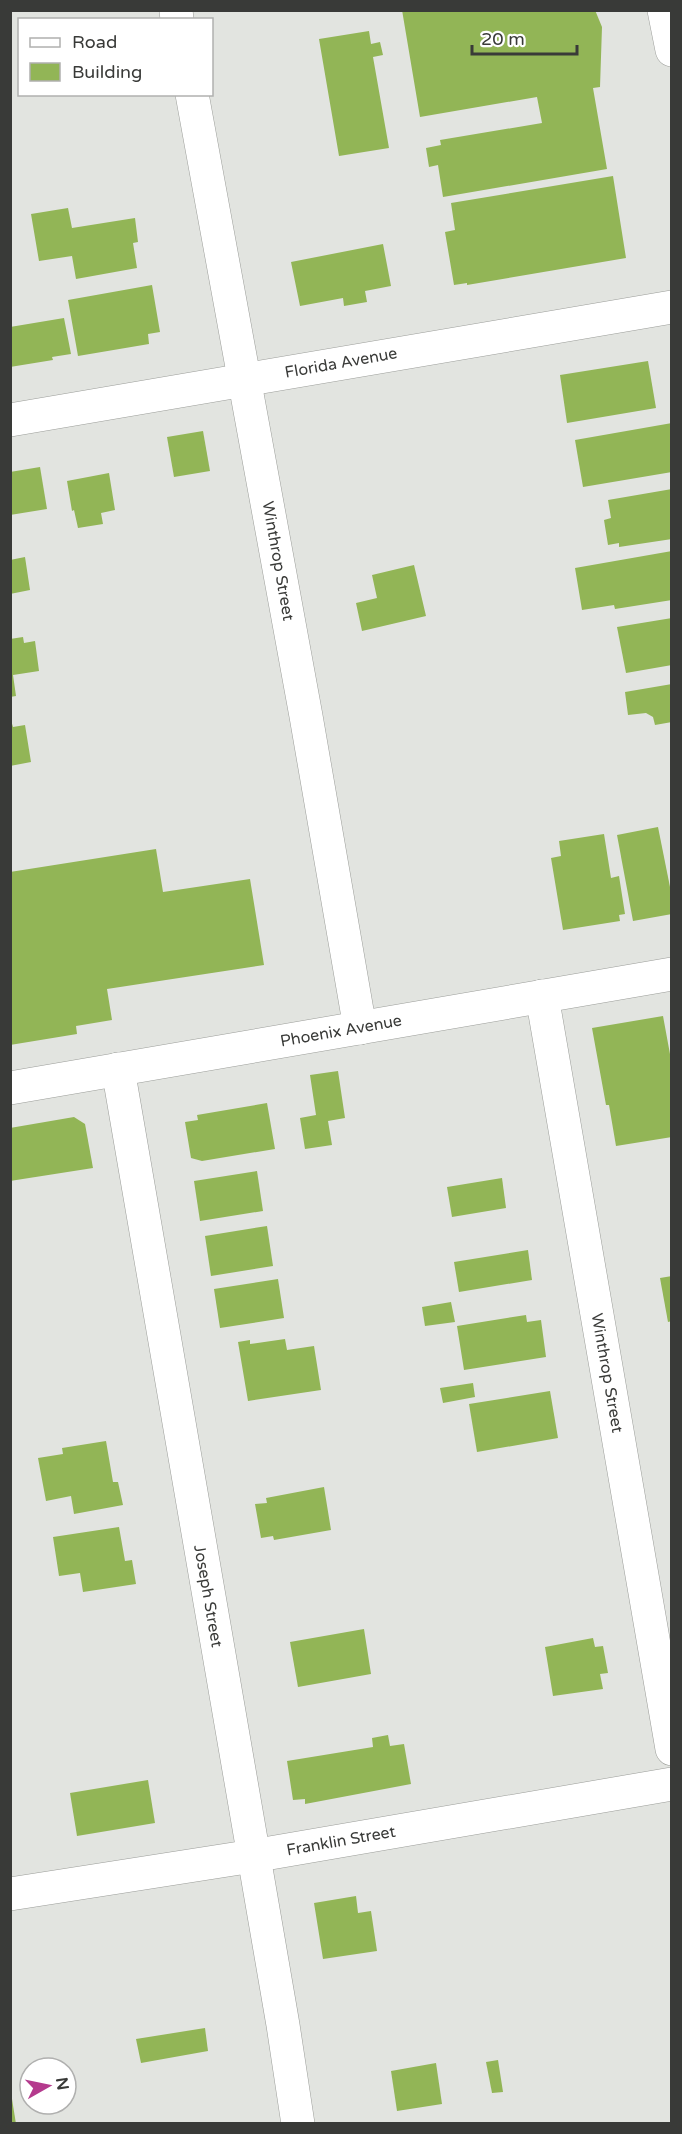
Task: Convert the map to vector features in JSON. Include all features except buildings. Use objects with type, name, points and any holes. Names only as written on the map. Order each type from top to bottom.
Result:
[{"type":"street","points":[[664,10],[672,50]]},
{"type":"street","name":"Winthrop Street","points":[[192,96],[360,1028]]},
{"type":"street","name":"Florida Avenue","points":[[10,420],[672,307]]},
{"type":"street","name":"Phoenix Avenue","points":[[10,1088],[672,974]]},
{"type":"street","name":"Winthrop Street","points":[[542,996],[672,1749]]},
{"type":"street","name":"Joseph Street","points":[[118,1069],[283,2025],[298,2124]]},
{"type":"street","name":"Franklin Street","points":[[10,1894],[253,1856],[672,1784]]}]
